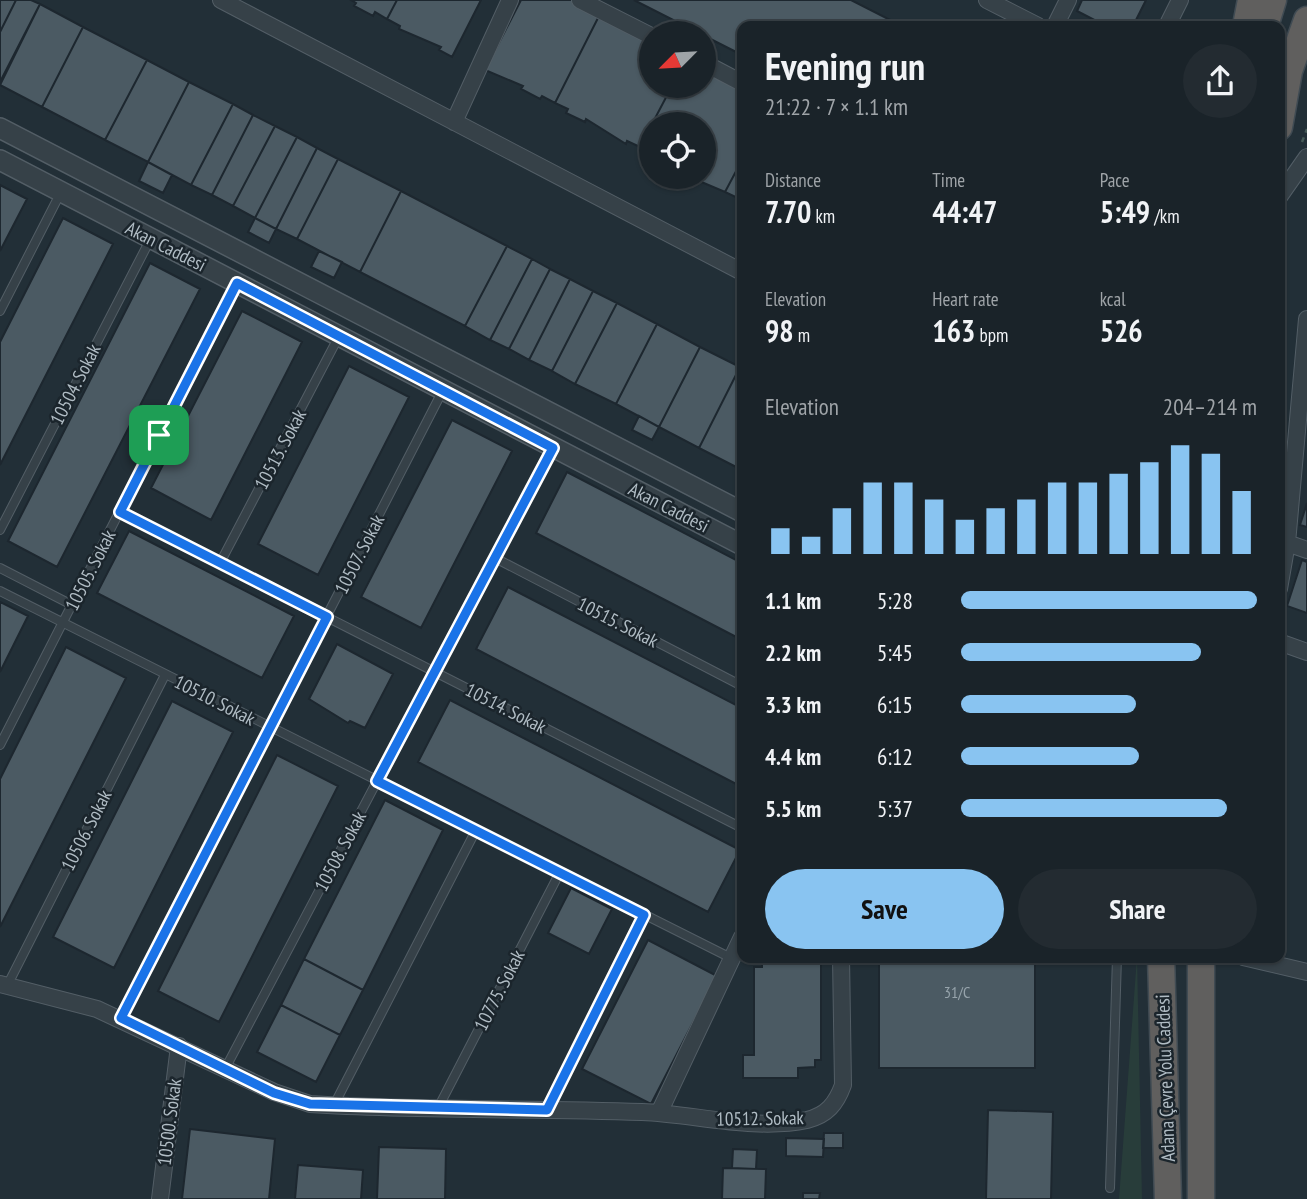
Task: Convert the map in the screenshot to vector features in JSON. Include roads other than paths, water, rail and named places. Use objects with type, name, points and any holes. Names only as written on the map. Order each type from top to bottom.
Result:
[{"type":"highway","points":[[1248,21],[1251,0]]},
{"type":"highway","points":[[1267,21],[1273,0]]},
{"type":"highway","points":[[1285,93],[1289,71],[1307,20]]},
{"type":"highway","points":[[1285,128],[1307,76]]},
{"type":"highway","name":"Adana Çevre Yolu Caddesi","points":[[1161,963],[1168,1199]]},
{"type":"highway","name":"Adana Çevre Yolu Caddesi","points":[[1201,963],[1201,1195]]},
{"type":"highway","points":[[1160,1199],[1166,1130]]},
{"type":"street","points":[[221,0],[737,269]]},
{"type":"street","points":[[454,122],[510,0]]},
{"type":"street","points":[[580,0],[639,30]]},
{"type":"street","points":[[986,0],[1028,21]]},
{"type":"street","points":[[1058,21],[1068,0]]},
{"type":"street","points":[[1170,21],[1180,0]]},
{"type":"street","points":[[716,69],[737,80]]},
{"type":"street","name":"Akan Caddesi","points":[[0,128],[737,509]]},
{"type":"street","points":[[1285,189],[1307,157]]},
{"type":"street","name":"Akan Caddesi","points":[[0,160],[737,542]]},
{"type":"street","points":[[1285,554],[1307,318]]},
{"type":"street","points":[[1287,543],[1307,550]]},
{"type":"street","points":[[1285,644],[1307,652]]},
{"type":"street","points":[[659,1113],[737,948]]},
{"type":"street","name":"10512. Sokak","points":[[4,985],[78,1002],[121,1018],[292,1100],[334,1105],[659,1113],[717,1121],[795,1121],[823,1114],[832,1107],[843,1085],[842,963]]},
{"type":"street","points":[[1268,963],[1307,972]]},
{"type":"street","name":"10500. Sokak","points":[[160,1199],[178,1045]]},
{"type":"lane","points":[[0,311],[61,192]]},
{"type":"lane","name":"10504. Sokak","points":[[0,530],[151,238]]},
{"type":"lane","name":"10505. Sokak","points":[[0,746],[237,283]]},
{"type":"lane","name":"10513. Sokak","points":[[220,563],[339,336]]},
{"type":"lane","name":"10507. Sokak","points":[[121,1018],[444,390]]},
{"type":"lane","name":"10508. Sokak","points":[[225,1069],[553,448]]},
{"type":"lane","name":"10514. Sokak","points":[[120,512],[737,825]]},
{"type":"lane","name":"10515. Sokak","points":[[495,558],[737,683]]},
{"type":"lane","points":[[0,568],[72,605]]},
{"type":"lane","name":"10510. Sokak","points":[[0,591],[732,958]]},
{"type":"lane","name":"10506. Sokak","points":[[4,985],[165,675]]},
{"type":"lane","points":[[334,1105],[476,830]]},
{"type":"lane","name":"10775. Sokak","points":[[438,1108],[560,872]]},
{"type":"lane","points":[[547,1110],[644,915]]},
{"type":"lane","points":[[1110,1188],[1117,963]]}]
